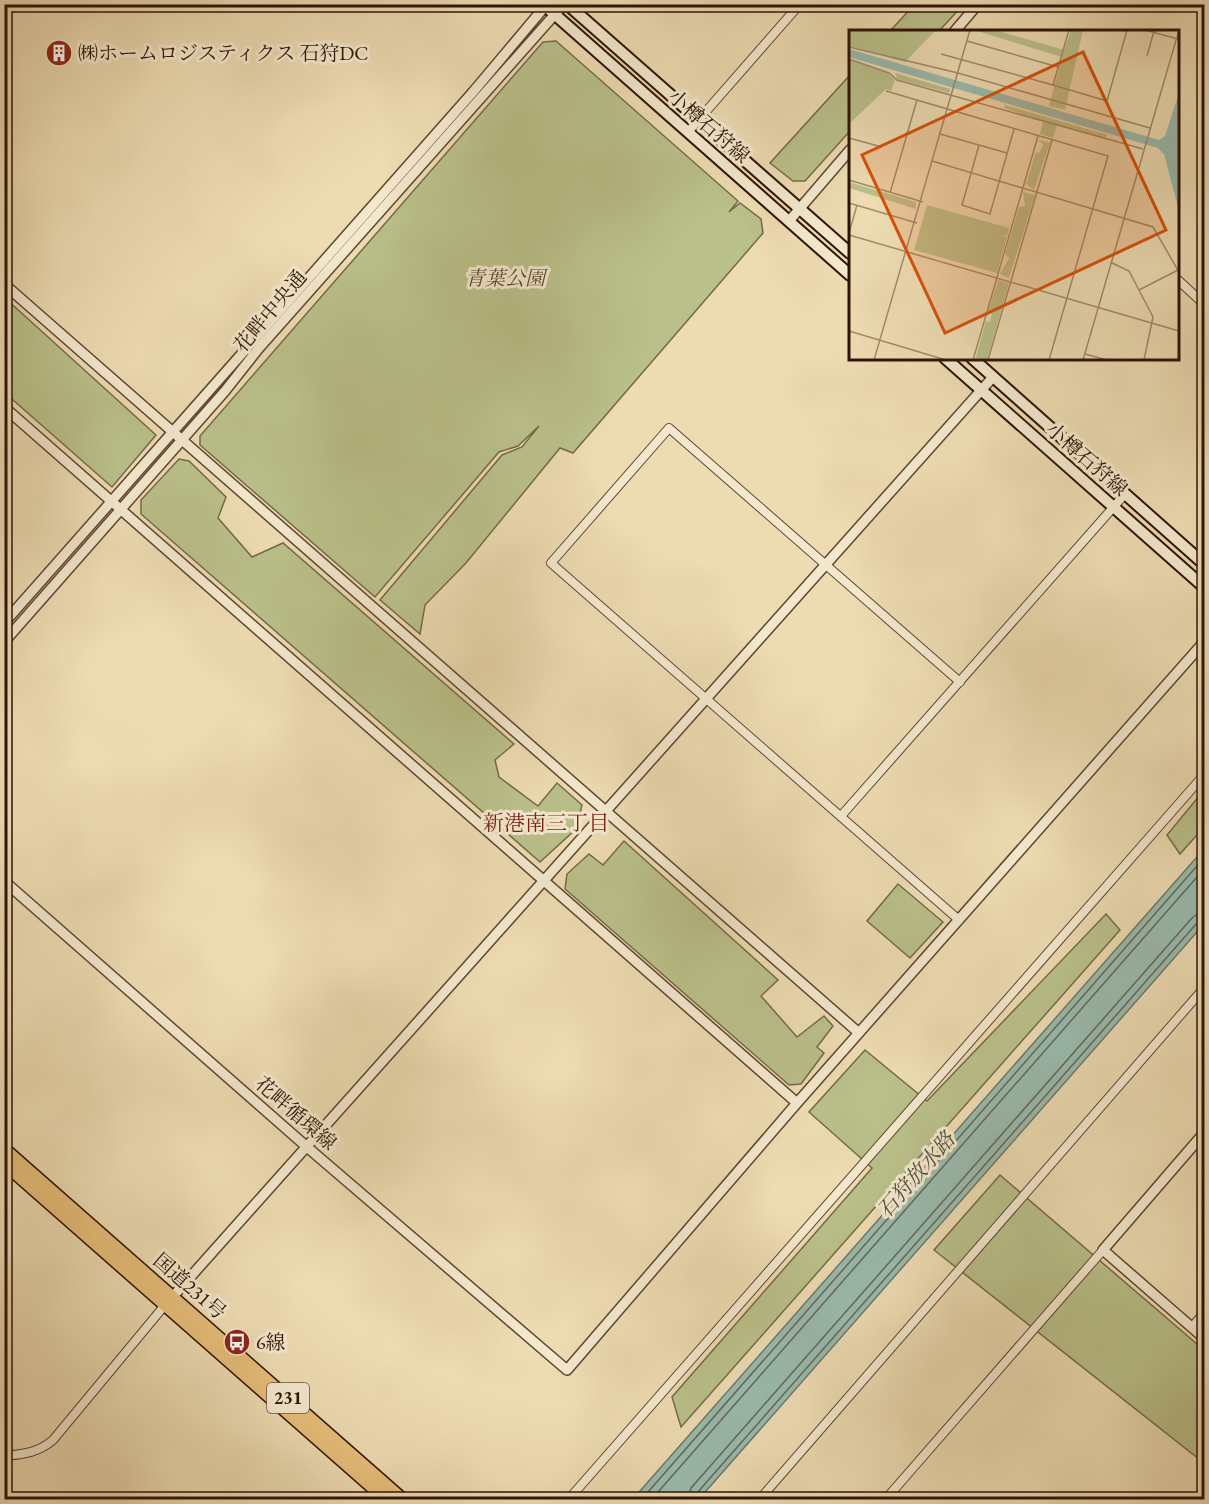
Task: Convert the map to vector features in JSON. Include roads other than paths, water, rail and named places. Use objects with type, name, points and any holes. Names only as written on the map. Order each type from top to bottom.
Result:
[{"type":"highway","name":"国道231号","points":[[4,1149],[387,1500]]},
{"type":"highway","name":"国道231号","points":[[4,1163],[403,1500]]},
{"type":"main road","name":"小樽石狩線","points":[[566,4],[849,252]]},
{"type":"main road","name":"小樽石狩線","points":[[545,5],[849,274]]},
{"type":"main road","name":"小樽石狩線","points":[[947,360],[1204,586]]},
{"type":"main road","name":"小樽石狩線","points":[[974,360],[1204,564]]},
{"type":"street","name":"花畔中央通","points":[[4,642],[245,368],[259,348],[566,4]]},
{"type":"street","points":[[688,132],[800,4]]},
{"type":"street","points":[[956,30],[978,4]]},
{"type":"street","name":"花畔中央通","points":[[4,623],[466,100],[545,5]]},
{"type":"street","points":[[789,220],[849,151]]},
{"type":"street","points":[[1179,281],[1204,304]]},
{"type":"street","points":[[4,285],[859,1033]]},
{"type":"street","points":[[4,1456],[28,1454],[45,1447],[53,1440],[169,1301],[993,377]]},
{"type":"street","points":[[4,407],[797,1103],[1204,642]]},
{"type":"street","points":[[959,920],[550,562],[669,428],[960,682]]},
{"type":"street","points":[[841,816],[1125,494]]},
{"type":"street","points":[[568,1500],[1204,775]]},
{"type":"street","name":"花畔循環線","points":[[4,881],[307,1147],[567,1370],[797,1103]]},
{"type":"street","points":[[759,1500],[1204,988]]},
{"type":"street","points":[[885,1500],[1204,1133]]},
{"type":"street","points":[[1103,1250],[1204,1338]]},
{"type":"street","points":[[1192,1327],[1204,1313]]},
{"type":"water","points":[[1204,849],[1204,924],[699,1499],[633,1499]]},
{"type":"place","name":"㈱ホームロジスティクス 石狩DC","points":[[59,53]]},
{"type":"place","name":"6線","points":[[237,1342]]},
{"type":"district","name":"新港南三丁目","points":[[546,823]]},
{"type":"park label","name":"青葉公園","points":[[505,278]]},
{"type":"water label","name":"石狩放水路","points":[[916,1175]]}]
